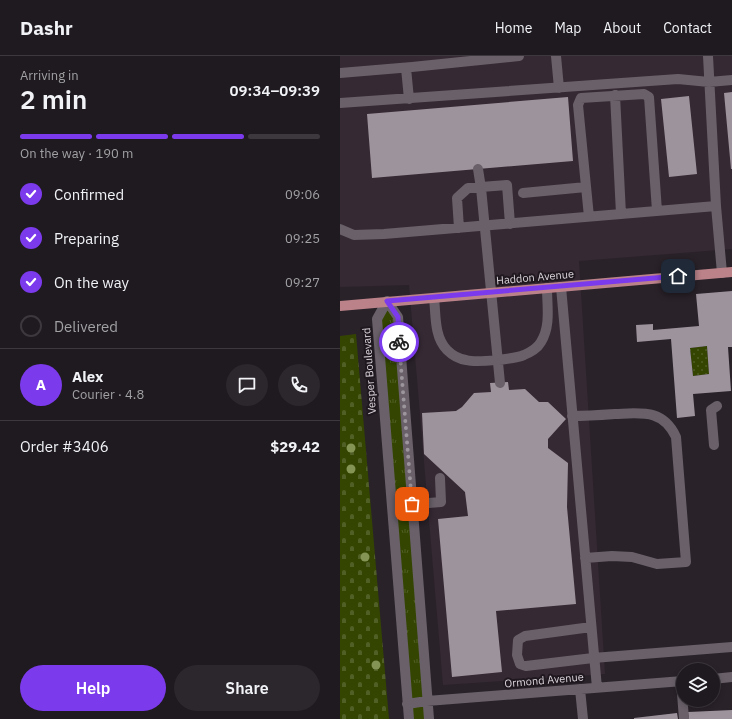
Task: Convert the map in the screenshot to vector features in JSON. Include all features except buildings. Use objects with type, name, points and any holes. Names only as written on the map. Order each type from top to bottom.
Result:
[{"type":"main road","name":"Haddon Avenue","points":[[340,306],[727,272]]},
{"type":"street","points":[[340,73],[406,68],[519,56]]},
{"type":"street","points":[[556,56],[559,88]]},
{"type":"street","points":[[708,56],[716,206],[727,272]]},
{"type":"street","points":[[406,68],[409,98]]},
{"type":"street","points":[[340,104],[678,79],[709,82],[732,80]]},
{"type":"street","points":[[589,217],[578,105],[581,98],[615,95],[644,94],[649,97],[657,211]]},
{"type":"street","points":[[615,95],[621,214]]},
{"type":"street","points":[[478,169],[500,382]]},
{"type":"street","points":[[459,228],[457,198],[468,188],[507,185],[510,224]]},
{"type":"street","points":[[523,193],[586,187]]},
{"type":"street","points":[[340,229],[354,235],[510,224],[716,206]]},
{"type":"street","points":[[561,287],[596,688]]},
{"type":"street","points":[[434,298],[438,334],[442,344],[448,351],[456,357],[468,361],[497,359],[523,355],[534,350],[541,343],[547,326],[547,288]]},
{"type":"street","points":[[387,301],[398,317],[429,719]]},
{"type":"street","name":"Vesper Boulevard","points":[[387,301],[377,320],[408,719]]},
{"type":"street","points":[[714,445],[711,410],[718,406]]},
{"type":"street","points":[[572,416],[643,412],[659,418],[671,426],[676,437],[686,562],[656,564],[632,557],[612,556],[585,558]]},
{"type":"street","points":[[392,506],[441,502],[440,478]]},
{"type":"street","points":[[591,627],[525,636],[518,640],[517,655],[520,664],[526,666],[593,658],[732,647]]},
{"type":"street","points":[[720,678],[732,677]]},
{"type":"street","name":"Ormond Avenue","points":[[407,704],[427,701],[676,681]]},
{"type":"street","points":[[580,689],[583,719]]},
{"type":"street","points":[[683,707],[684,719]]},
{"type":"shaded area","points":[[340,56],[732,56],[732,249],[579,261],[605,674],[443,685],[409,285],[340,287]]},
{"type":"green space","points":[[387,301],[398,317],[429,719],[409,719],[377,319]]},
{"type":"green space","points":[[356,334],[389,719],[340,719],[340,336]]},
{"type":"green space","points":[[707,346],[709,374],[693,376],[690,348]]},
{"type":"way so far","points":[[399,342],[412,504]]},
{"type":"route","points":[[399,342],[398,317],[387,301],[678,276]]}]
